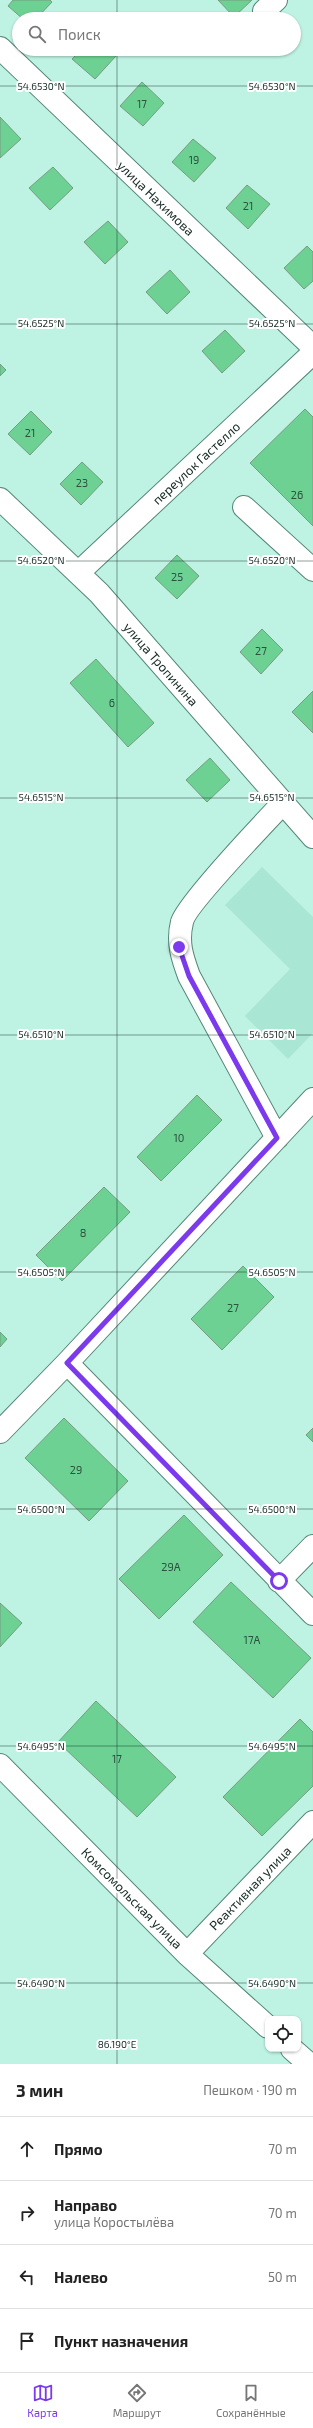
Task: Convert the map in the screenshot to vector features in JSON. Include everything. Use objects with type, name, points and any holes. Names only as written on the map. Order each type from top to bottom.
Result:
[{"type":"street","name":"улица Нахимова","points":[[0,48],[313,348]]},
{"type":"street","name":"переулок Гастелло","points":[[78,573],[313,353]]},
{"type":"street","name":"улица Тропинина","points":[[0,499],[99,593],[313,837]]},
{"type":"street","points":[[244,507],[313,570]]},
{"type":"street","points":[[277,1138],[189,976],[179,947],[182,920],[197,900],[283,802]]},
{"type":"street","points":[[0,1432],[67,1363],[313,1099]]},
{"type":"street","points":[[67,1363],[313,1614]]},
{"type":"street","points":[[279,1581],[313,1546]]},
{"type":"street","name":"Комсомольская улица","points":[[1,1768],[187,1954],[265,2024]]},
{"type":"street","name":"Реактивная улица","points":[[187,1954],[313,1822]]},
{"type":"street","points":[[295,2052],[309,2064]]},
{"type":"shaded area","points":[[262,867],[313,917],[313,1033],[288,1059],[245,1016],[290,969],[225,905]]},
{"type":"building","points":[[13,0],[50,0],[52,2],[43,12],[15,12],[8,6]]},
{"type":"building","points":[[218,0],[252,0],[239,12],[229,12]]},
{"type":"building","points":[[75,56],[116,56],[95,79],[72,59]]},
{"type":"building","points":[[142,82],[164,103],[143,126],[120,106]]},
{"type":"building","points":[[0,117],[21,139],[0,158]]},
{"type":"building","points":[[193,139],[216,158],[194,182],[172,162]]},
{"type":"building","points":[[53,167],[73,188],[50,210],[29,188]]},
{"type":"building","points":[[247,185],[270,204],[248,229],[226,208]]},
{"type":"building","points":[[108,221],[128,242],[105,264],[84,242]]},
{"type":"building","points":[[307,246],[313,252],[313,281],[304,289],[284,268]]},
{"type":"building","points":[[170,270],[190,292],[167,314],[146,292]]},
{"type":"building","points":[[225,330],[245,351],[222,373],[202,351]]},
{"type":"building","points":[[0,364],[6,370],[0,376]]},
{"type":"building","points":[[305,409],[313,417],[313,526],[250,463]]},
{"type":"building","points":[[31,411],[52,432],[30,455],[8,434]]},
{"type":"building","points":[[82,462],[103,482],[81,505],[60,484]]},
{"type":"building","points":[[177,555],[199,576],[177,599],[155,578]]},
{"type":"building","points":[[262,629],[283,650],[261,674],[240,652]]},
{"type":"building","points":[[96,659],[154,723],[128,747],[70,683]]},
{"type":"building","points":[[313,691],[313,733],[292,712]]},
{"type":"building","points":[[210,758],[230,780],[207,802],[186,780]]},
{"type":"building","points":[[197,1095],[222,1120],[161,1181],[137,1157]]},
{"type":"building","points":[[104,1187],[130,1212],[62,1281],[36,1255]]},
{"type":"building","points":[[243,1266],[274,1297],[222,1350],[191,1319]]},
{"type":"building","points":[[0,1332],[7,1339],[0,1347]]},
{"type":"building","points":[[64,1418],[128,1481],[89,1521],[25,1458]]},
{"type":"building","points":[[313,1428],[313,1442],[306,1435]]},
{"type":"building","points":[[184,1515],[223,1555],[159,1619],[119,1579]]},
{"type":"building","points":[[231,1582],[311,1658],[273,1698],[193,1622]]},
{"type":"building","points":[[0,1603],[22,1623],[0,1647]]},
{"type":"building","points":[[96,1701],[176,1777],[137,1817],[58,1742]]},
{"type":"building","points":[[300,1719],[313,1732],[313,1786],[262,1836],[223,1797]]},
{"type":"route","points":[[179,947],[189,976],[277,1138],[67,1363],[279,1581]]}]
